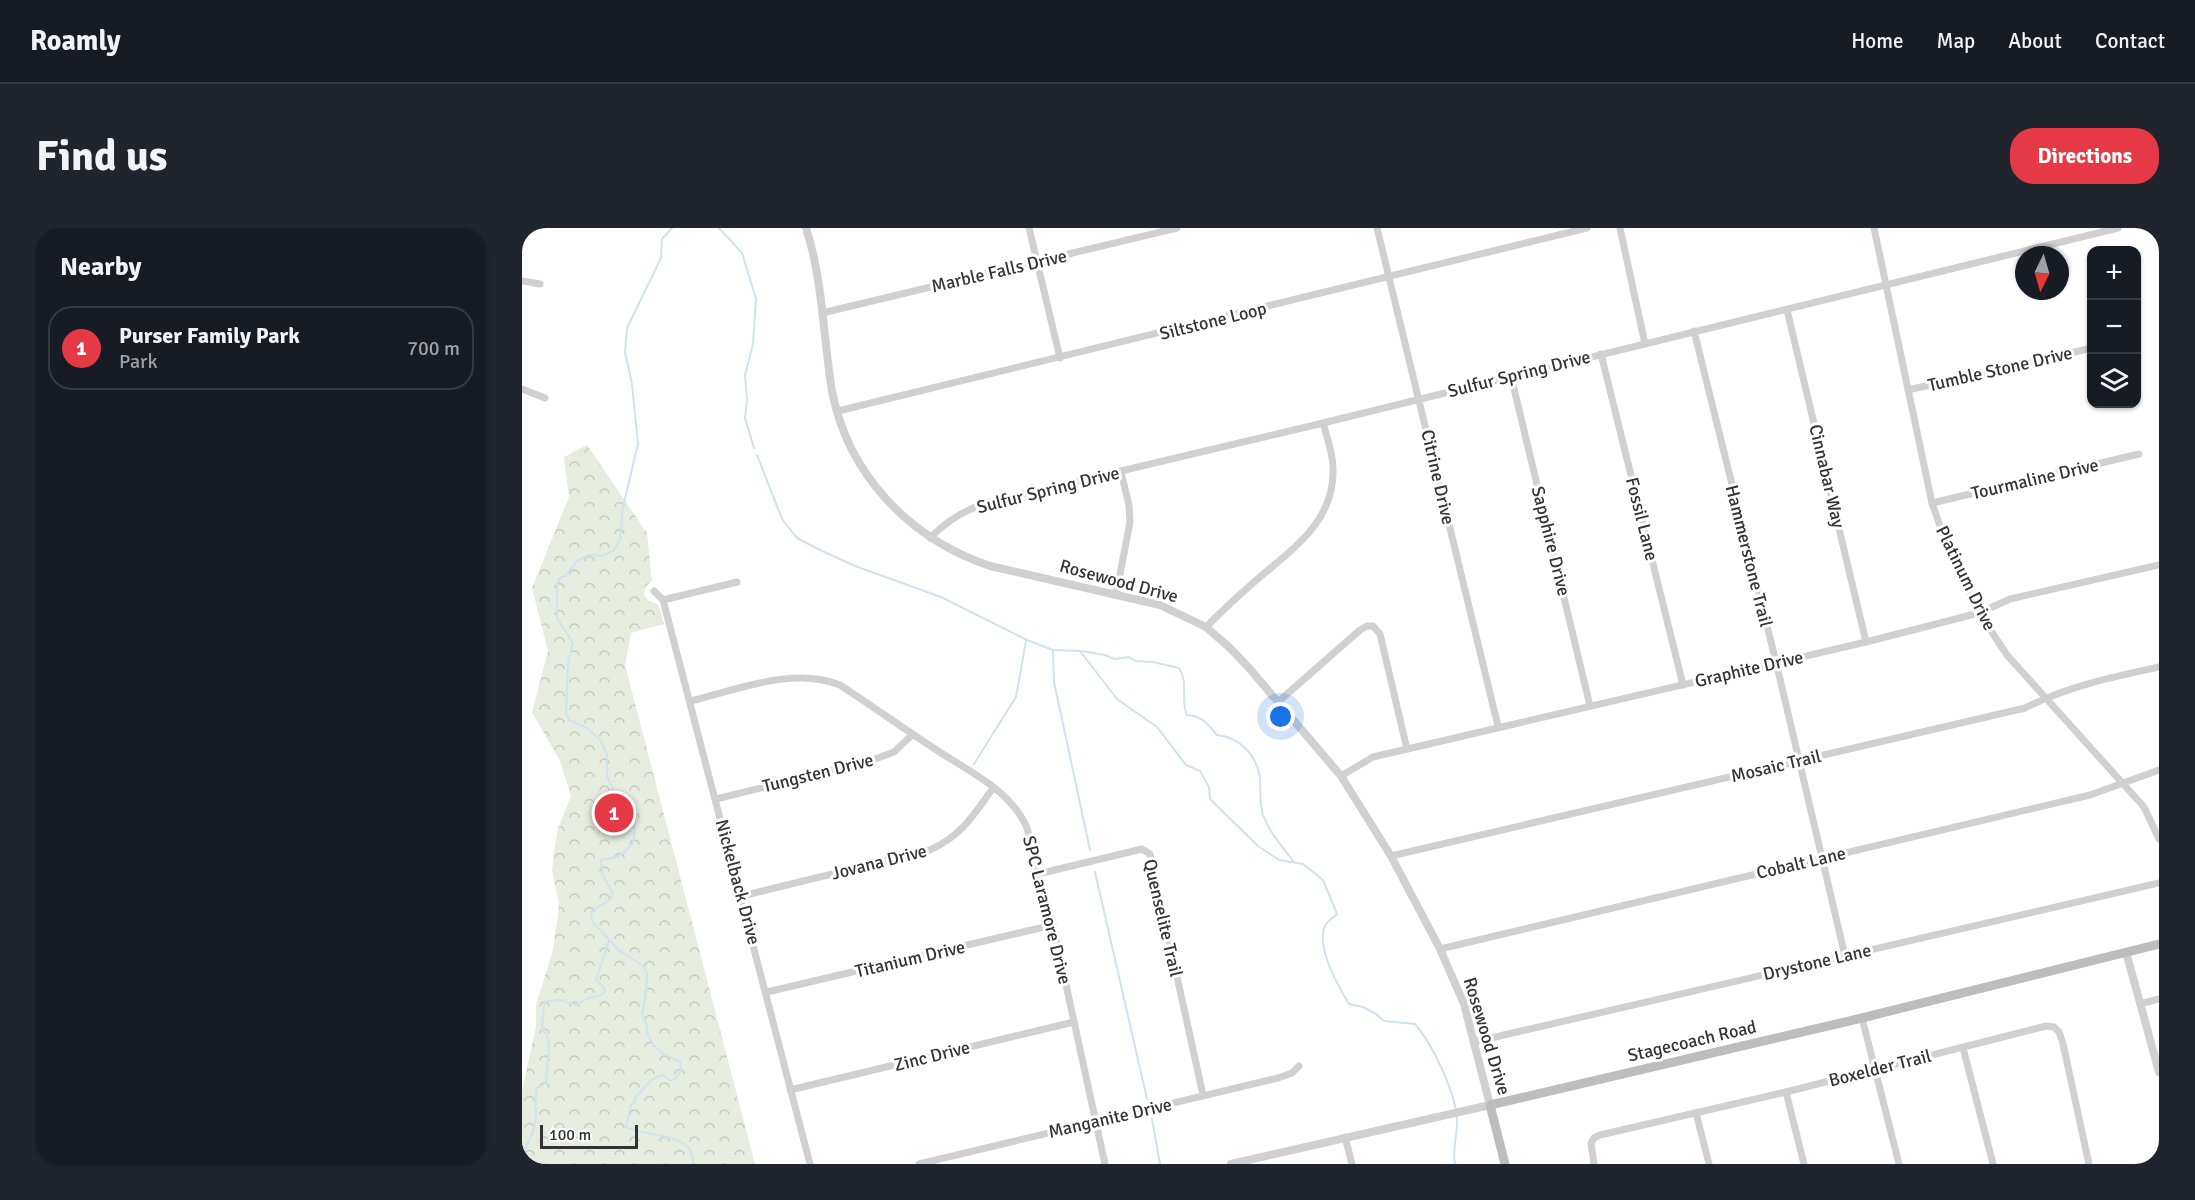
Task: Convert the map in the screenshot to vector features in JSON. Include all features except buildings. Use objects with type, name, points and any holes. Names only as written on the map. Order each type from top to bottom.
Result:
[{"type":"main road","name":"Stagecoach Road","points":[[1490,1105],[1862,1018],[2159,944]]},
{"type":"main road","name":"Rosewood Drive","points":[[1490,1105],[1505,1164]]},
{"type":"street","name":"Rosewood Drive","points":[[806,228],[813,248],[831,383],[838,411],[850,445],[877,488],[909,523],[930,538],[969,559],[990,566],[1160,605],[1206,627],[1230,648],[1341,776],[1391,856],[1440,949],[1464,1004],[1490,1105]]},
{"type":"street","points":[[1029,228],[1060,358]]},
{"type":"street","name":"Marble Falls Drive","points":[[822,313],[1177,228]]},
{"type":"street","name":"Citrine Drive","points":[[1377,228],[1498,726]]},
{"type":"street","name":"Siltstone Loop","points":[[838,411],[1389,278],[1565,231],[1587,228]]},
{"type":"street","points":[[1620,228],[1645,344]]},
{"type":"street","name":"Platinum Drive","points":[[1874,228],[1932,503],[1947,546],[1979,613],[2007,655],[2144,807],[2159,839]]},
{"type":"street","name":"Sulfur Spring Drive","points":[[930,538],[945,523],[964,511],[986,503],[1323,423],[1511,375],[2118,228]]},
{"type":"street","points":[[522,281],[540,284]]},
{"type":"street","name":"Cinnabar Way","points":[[1787,309],[1866,642]]},
{"type":"street","name":"Hammerstone Trail","points":[[1694,331],[1776,662],[1845,956]]},
{"type":"street","name":"Tumble Stone Drive","points":[[1908,390],[2087,349]]},
{"type":"street","name":"Fossil Lane","points":[[1601,354],[1683,685]]},
{"type":"street","name":"Sapphire Drive","points":[[1511,375],[1590,706]]},
{"type":"street","points":[[522,389],[545,398]]},
{"type":"street","points":[[1206,627],[1232,600],[1306,537],[1319,522],[1329,498],[1334,470],[1333,457],[1323,423]]},
{"type":"street","name":"Tourmaline Drive","points":[[1932,503],[2139,454]]},
{"type":"street","points":[[1116,595],[1130,522],[1121,472]]},
{"type":"street","name":"Graphite Drive","points":[[1341,776],[1373,757],[1866,642],[1979,613],[2010,599],[2159,565]]},
{"type":"street","points":[[654,591],[663,600],[737,582]]},
{"type":"street","name":"Nickelback Drive","points":[[663,600],[810,1164]]},
{"type":"street","points":[[1278,702],[1360,630],[1373,626],[1380,634],[1407,749]]},
{"type":"street","name":"Mosaic Trail","points":[[1391,856],[2025,708],[2087,683],[2159,667]]},
{"type":"street","name":"SPC Laramore Drive","points":[[690,701],[796,676],[813,677],[840,685],[986,781],[1022,815],[1053,925],[1105,1164]]},
{"type":"street","name":"Tungsten Drive","points":[[716,799],[874,760],[894,752],[913,734]]},
{"type":"street","name":"Cobalt Lane","points":[[1440,949],[2090,795],[2159,770]]},
{"type":"street","name":"Jovana Drive","points":[[742,896],[930,849],[954,838],[965,827],[993,788]]},
{"type":"street","name":"Quenselite Trail","points":[[1038,874],[1142,849],[1150,854],[1203,1095]]},
{"type":"street","name":"Drystone Lane","points":[[1474,1042],[2159,883]]},
{"type":"street","name":"Titanium Drive","points":[[767,992],[1053,925]]},
{"type":"street","points":[[2126,952],[2159,1072]]},
{"type":"street","points":[[2140,1004],[2159,999]]},
{"type":"street","points":[[1862,1018],[1899,1164]]},
{"type":"street","name":"Zinc Drive","points":[[790,1090],[1074,1022]]},
{"type":"street","name":"Boxelder Trail","points":[[1594,1164],[1591,1143],[1594,1138],[2046,1026],[2054,1027],[2059,1032],[2063,1044],[2089,1164]]},
{"type":"street","points":[[1963,1048],[1992,1164]]},
{"type":"street","name":"Manganite Drive","points":[[919,1164],[1278,1078],[1292,1073],[1299,1066]]},
{"type":"street","points":[[1786,1092],[1804,1164]]},
{"type":"street","name":"Stagecoach Road","points":[[1231,1164],[1490,1105]]},
{"type":"street","points":[[1696,1113],[1709,1164]]},
{"type":"street","points":[[1345,1137],[1352,1164]]},
{"type":"green space","points":[[587,445],[647,533],[652,581],[645,587],[644,595],[649,601],[658,604],[664,624],[631,633],[625,665],[755,1164],[522,1164],[522,1091],[536,1026],[536,1005],[553,950],[558,914],[559,903],[552,871],[554,852],[558,829],[571,796],[560,761],[532,712],[548,651],[532,588],[569,497],[564,457]]},
{"type":"waterway","points":[[672,228],[662,239],[661,258],[627,328],[625,352],[632,384],[638,444],[623,507],[620,540],[614,550],[602,556],[589,555],[577,561],[566,575],[560,578],[557,584],[557,618],[573,643],[568,663],[566,714],[569,720],[587,728],[601,741],[607,755],[607,776],[620,804],[632,819],[635,830],[633,843],[624,853],[601,860],[602,874],[613,893],[611,899],[592,911],[591,918],[619,950],[643,966],[647,973],[642,1014],[649,1037],[658,1050],[680,1062],[681,1066],[678,1076],[674,1079],[671,1081],[663,1075],[658,1077],[636,1096],[631,1105],[626,1127],[678,1140],[692,1153],[693,1164]]},
{"type":"waterway","points":[[719,228],[742,253],[756,299],[753,344],[745,375],[747,400],[745,418],[754,448]]},
{"type":"waterway","points":[[2155,229],[2159,246]]},
{"type":"waterway","points":[[757,455],[782,519],[797,538],[855,566],[941,597],[1027,640],[1053,650],[1080,651],[1117,699],[1157,727],[1186,765],[1200,771],[1209,787],[1210,799],[1258,846],[1279,860],[1303,864],[1323,880],[1337,914],[1326,924],[1323,933],[1325,954],[1334,976],[1349,1004],[1363,1007],[1384,1021],[1415,1024],[1422,1033],[1442,1068],[1452,1094],[1457,1117],[1455,1164]]},
{"type":"waterway","points":[[974,764],[1016,697],[1026,641]]},
{"type":"waterway","points":[[1053,650],[1054,682],[1090,850]]},
{"type":"waterway","points":[[1081,651],[1114,659],[1129,657],[1136,661],[1179,668],[1182,673],[1187,715],[1201,719],[1217,735],[1233,739],[1251,755],[1260,778],[1263,815],[1273,834],[1294,862]]},
{"type":"waterway","points":[[1095,872],[1147,1099]]},
{"type":"waterway","points":[[522,1155],[535,1122],[537,1088],[546,1083],[549,1047],[548,1038],[542,1027],[544,1004],[546,1001],[560,1000],[577,1005],[585,999],[605,992],[596,980],[609,940]]},
{"type":"waterway","points":[[1152,1119],[1160,1164]]},
{"type":"place","name":"Purser Family Park","points":[[614,813]]}]
